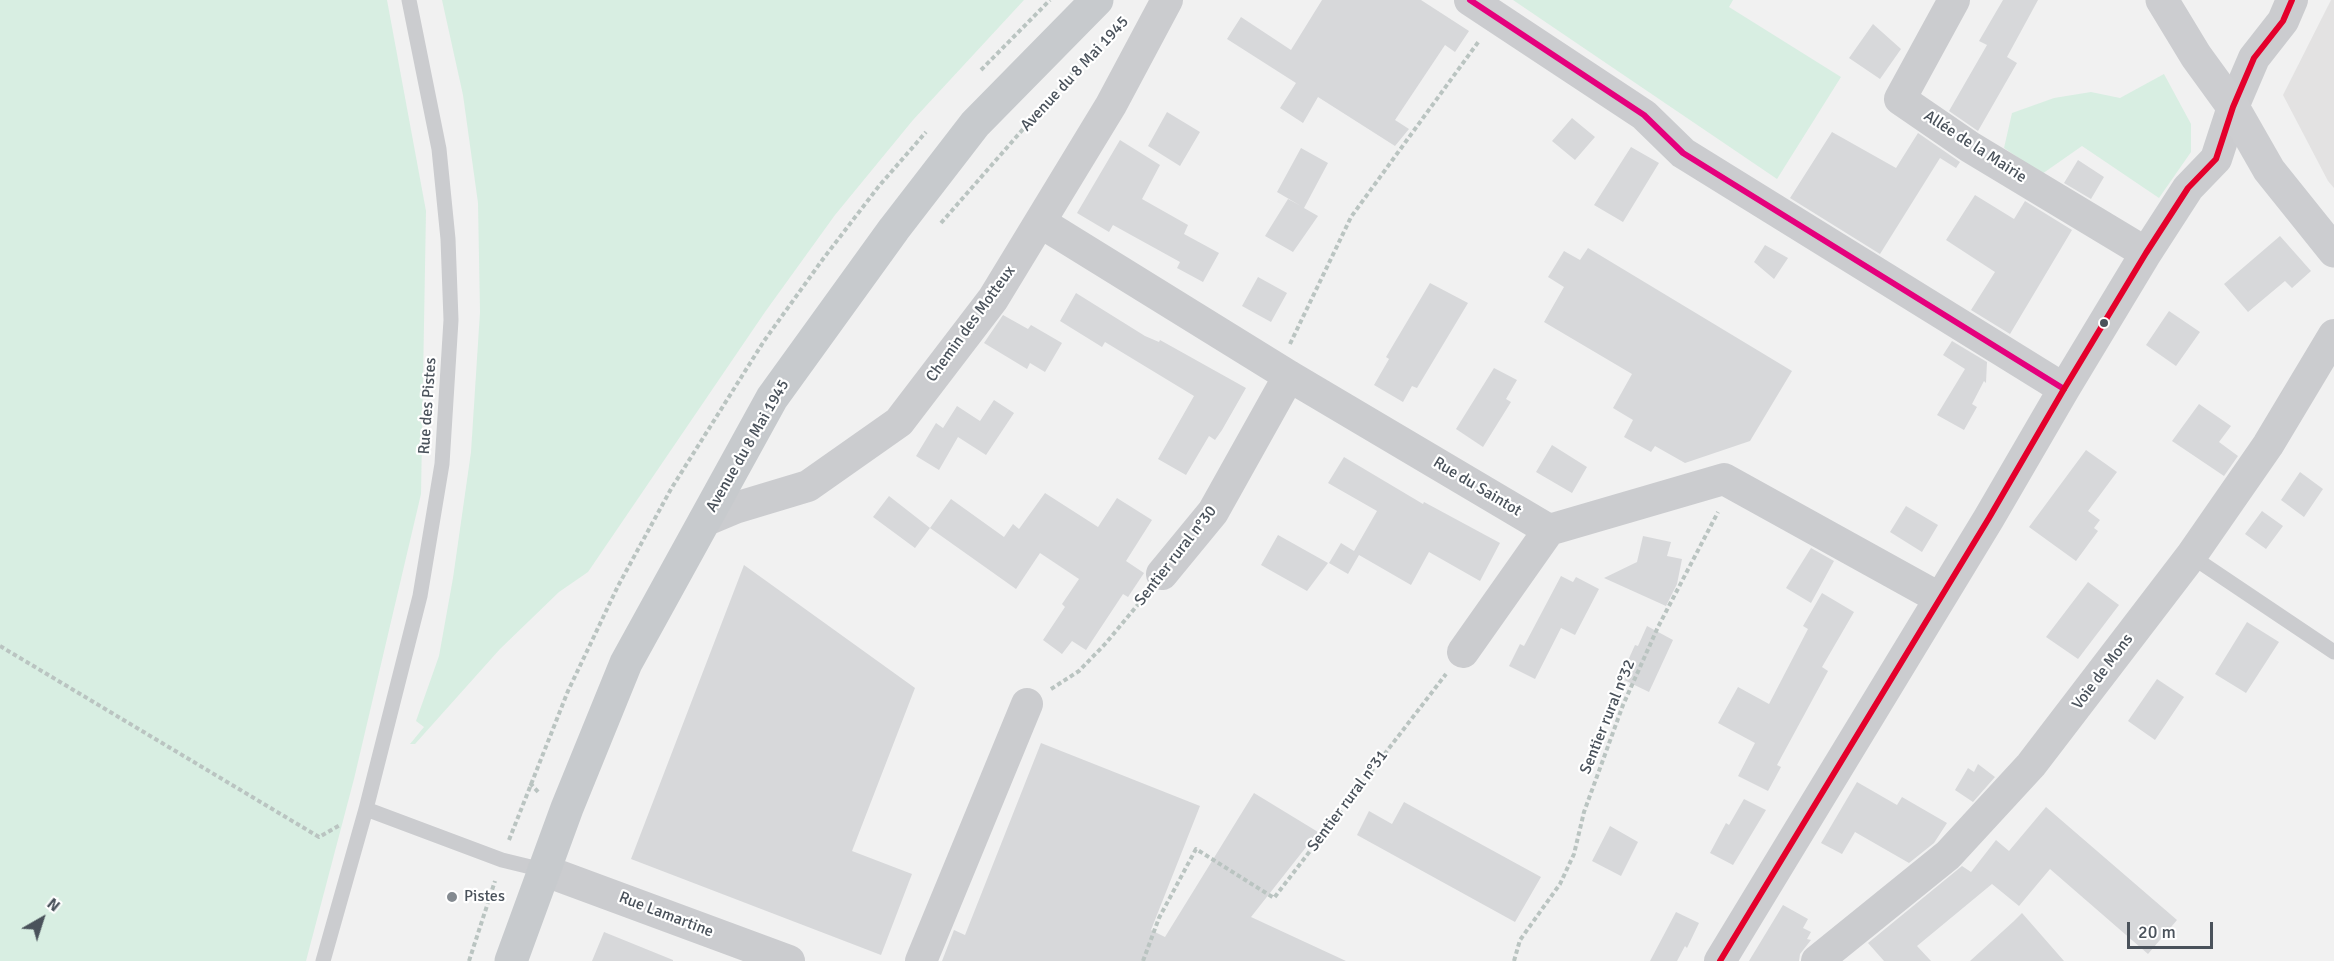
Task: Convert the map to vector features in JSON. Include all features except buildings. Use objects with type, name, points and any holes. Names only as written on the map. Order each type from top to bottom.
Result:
[{"type":"main road","points":[[2162,0],[2196,56],[2232,107],[2269,170],[2334,251]]},
{"type":"main road","name":"Avenue du 8 Mai 1945","points":[[511,961],[543,870],[627,663],[772,398],[894,229],[975,124],[1089,4]]},
{"type":"street","name":"Chemin des Motteux","points":[[704,521],[735,508],[808,486],[899,422],[993,299],[1110,105],[1167,0]]},
{"type":"street","points":[[1470,0],[1644,115],[1683,153],[2064,389]]},
{"type":"street","name":"Allée de la Mairie","points":[[1954,0],[1900,99],[1970,147],[2146,254]]},
{"type":"street","points":[[1720,961],[2146,254],[2188,188],[2216,159],[2232,107],[2254,58],[2283,21],[2292,0]]},
{"type":"street","name":"Rue du Saintot","points":[[1040,222],[1284,373],[1549,530]]},
{"type":"street","name":"Voie de Mons","points":[[1817,961],[1948,855],[2031,765],[2191,556],[2268,445],[2334,335]]},
{"type":"street","name":"Sentier rural n°30","points":[[1162,574],[1213,512],[1284,373]]},
{"type":"street","points":[[1463,652],[1549,530],[1724,479],[1939,598]]},
{"type":"street","points":[[921,961],[1027,704]]},
{"type":"street","name":"Rue Lamartine","points":[[543,870],[789,961]]},
{"type":"lane","name":"Rue des Pistes","points":[[323,961],[366,809],[420,596],[442,464],[451,320],[446,216],[438,148],[409,0]]},
{"type":"lane","points":[[2191,556],[2334,652]]},
{"type":"lane","points":[[366,809],[502,860],[543,870]]},
{"type":"path","points":[[1284,373],[1351,217],[1496,16]]},
{"type":"path","name":"Avenue du 8 Mai 1945","points":[[939,225],[1080,64]]},
{"type":"path","name":"Sentier rural n°32","points":[[1514,961],[1520,940],[1565,874],[1574,854],[1584,812],[1623,705],[1658,627],[1721,505],[1724,479]]},
{"type":"path","name":"Sentier rural n°30","points":[[1027,704],[1079,671],[1106,643],[1162,574]]},
{"type":"path","points":[[0,646],[319,837],[366,809]]},
{"type":"path","name":"Sentier rural n°31","points":[[1143,961],[1159,918],[1196,849],[1274,898],[1463,652]]},
{"type":"path","points":[[469,961],[530,783]]},
{"type":"shaded area","points":[[2331,0],[2334,0],[2334,188],[2328,181],[2283,95]]},
{"type":"green space","points":[[0,0],[387,0],[426,211],[421,494],[354,779],[306,961],[0,961]]},
{"type":"green space","points":[[442,0],[1024,0],[913,120],[835,215],[765,312],[588,572],[559,592],[500,649],[415,744],[410,744],[424,727],[416,721],[439,656],[453,578],[471,452],[480,312],[478,203],[463,95]]},
{"type":"green space","points":[[1513,0],[1733,0],[1729,7],[1841,77],[1777,179]]},
{"type":"green space","points":[[2164,74],[2191,124],[2191,152],[2159,198],[2082,146],[2042,174],[2004,148],[2012,113],[2054,98],[2091,92],[2120,98]]},
{"type":"transit line","points":[[1470,0],[1644,115],[1683,153],[2064,389]]},
{"type":"transit line","points":[[1720,961],[1989,518],[2146,253],[2188,188],[2216,159],[2233,107],[2254,58],[2283,21],[2292,0]]},
{"type":"place","name":"Pistes","points":[[452,897]]}]
